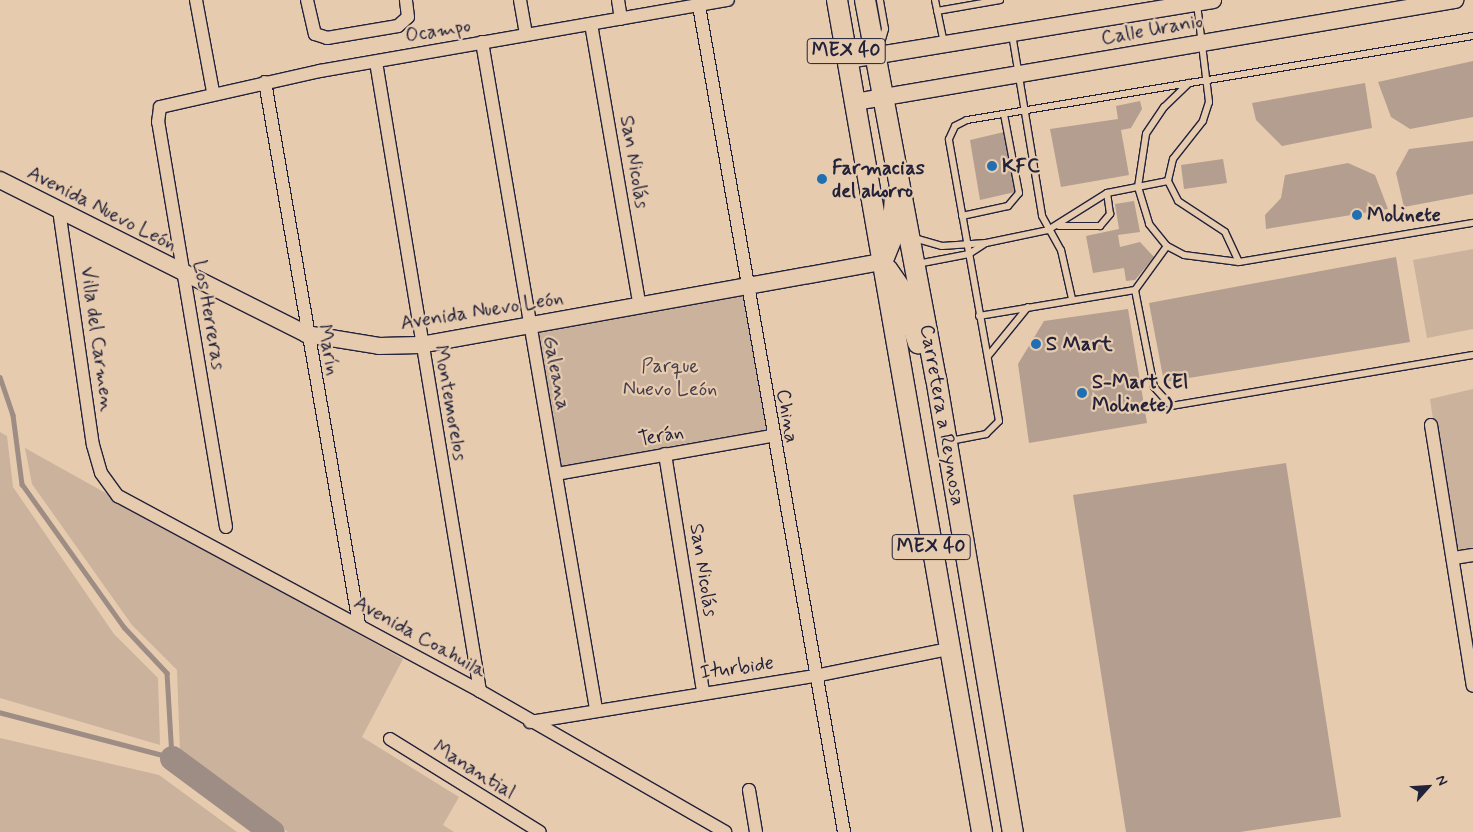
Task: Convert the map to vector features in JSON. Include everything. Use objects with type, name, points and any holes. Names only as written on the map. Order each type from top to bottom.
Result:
[{"type":"main road","name":"Carretera a Reynosa","points":[[837,0],[948,649],[982,832]]},
{"type":"main road","name":"Carretera a Reynosa","points":[[865,0],[896,169],[916,264],[1013,832]]},
{"type":"main road","points":[[896,169],[892,238],[882,262],[901,289],[918,344],[936,378]]},
{"type":"street","points":[[196,0],[213,92]]},
{"type":"street","points":[[307,0],[315,34],[327,38],[398,26],[408,17],[406,0]]},
{"type":"street","points":[[520,0],[526,34]]},
{"type":"street","points":[[618,0],[621,19]]},
{"type":"street","name":"Ocampo","points":[[158,110],[213,92],[526,34],[728,0]]},
{"type":"street","name":"Calle Uranio","points":[[855,102],[1455,0]]},
{"type":"street","name":"Calle Uranio","points":[[848,60],[1202,1]]},
{"type":"street","name":"China","points":[[699,6],[772,436],[844,832]]},
{"type":"street","name":"San Nicolás","points":[[592,24],[640,307]]},
{"type":"street","name":"Galeana","points":[[482,42],[528,327],[556,474],[596,709]]},
{"type":"street","name":"Montemorelos","points":[[376,62],[420,345],[480,690]]},
{"type":"street","name":"Marín","points":[[265,82],[306,334],[359,624]]},
{"type":"street","name":"Los Herreras","points":[[158,110],[183,274],[226,527]]},
{"type":"street","name":"Avenida Nuevo León","points":[[0,180],[183,274],[306,334],[362,345],[420,345],[882,262]]},
{"type":"street","name":"Villa del Carmen","points":[[59,210],[101,473]]},
{"type":"street","points":[[1431,425],[1454,558],[1473,686]]},
{"type":"street","name":"Terán","points":[[556,474],[772,436]]},
{"type":"street","name":"San Nicolás","points":[[665,454],[703,692]]},
{"type":"street","name":"Avenida Coahuila","points":[[101,473],[118,496],[480,690],[530,722],[725,832]]},
{"type":"street","points":[[1454,558],[1473,555]]},
{"type":"street","name":"Iturbide","points":[[530,722],[596,709],[815,676],[948,649]]},
{"type":"street","name":"Manantial","points":[[390,739],[540,832]]},
{"type":"street","points":[[749,790],[756,832]]},
{"type":"lane","points":[[875,57],[885,29],[880,0]]},
{"type":"lane","points":[[935,0],[944,45]]},
{"type":"lane","points":[[937,11],[1000,0]]},
{"type":"lane","points":[[1168,181],[1180,146],[1207,112],[1207,79],[1202,43],[1202,1]]},
{"type":"lane","points":[[1012,33],[1048,230],[1064,259],[1072,299]]},
{"type":"lane","points":[[947,442],[986,434],[997,426],[999,413],[979,316],[962,216],[951,132],[967,120],[1473,36]]},
{"type":"lane","points":[[1190,82],[1164,107],[1146,134],[1138,187],[1149,224],[1167,246],[1202,261],[1239,262],[1473,223]]},
{"type":"lane","points":[[962,216],[1008,206],[1017,198],[1004,114]]},
{"type":"lane","points":[[911,236],[932,246],[967,241],[986,243],[1048,230],[1059,226],[1107,193],[1168,181]]},
{"type":"lane","points":[[1168,181],[1183,205],[1225,232],[1239,262]]},
{"type":"lane","points":[[1059,226],[1100,226],[1110,214],[1107,193]]},
{"type":"lane","points":[[916,264],[969,254],[986,243]]},
{"type":"lane","points":[[979,316],[1135,290],[1167,246]]},
{"type":"lane","points":[[1135,290],[1154,387],[1171,406],[1473,355]]},
{"type":"lane","points":[[988,356],[1028,307]]},
{"type":"green space","points":[[1473,249],[1473,329],[1427,338],[1413,260]]},
{"type":"green space","name":"Parque Nuevo León","points":[[747,286],[772,436],[556,474],[528,327]]},
{"type":"green space","points":[[1473,389],[1473,555],[1454,558],[1430,399]]},
{"type":"green space","points":[[0,432],[7,436],[13,487],[114,634],[158,678],[160,745],[0,698]]},
{"type":"green space","points":[[25,448],[403,659],[362,737],[459,797],[443,825],[454,832],[288,832],[180,752],[177,670],[132,625],[32,484]]},
{"type":"green space","points":[[0,738],[159,775],[237,832],[0,832]]},
{"type":"building","points":[[1473,61],[1473,117],[1410,129],[1391,117],[1378,82]]},
{"type":"building","points":[[1365,83],[1372,128],[1282,146],[1256,120],[1252,103]]},
{"type":"building","points":[[1140,101],[1142,109],[1131,128],[1121,130],[1129,175],[1061,187],[1050,129],[1118,119],[1116,106]]},
{"type":"building","name":"KFC","points":[[1004,132],[1015,192],[980,200],[970,140]]},
{"type":"building","points":[[1473,141],[1473,194],[1404,207],[1396,173],[1409,149]]},
{"type":"building","points":[[1223,159],[1227,183],[1184,189],[1181,165]]},
{"type":"building","points":[[1348,163],[1375,175],[1388,209],[1266,229],[1265,215],[1281,198],[1285,175]]},
{"type":"building","points":[[1134,201],[1140,232],[1118,235],[1120,247],[1140,242],[1154,257],[1135,280],[1126,281],[1124,268],[1093,273],[1086,236],[1119,229],[1115,204]]},
{"type":"building","points":[[1396,257],[1410,342],[1164,382],[1149,303]]},
{"type":"building","name":"S-Mart (El Molinete)","points":[[1128,309],[1147,423],[1029,443],[1018,364],[1044,321]]},
{"type":"building","points":[[1286,463],[1341,817],[1240,832],[1126,832],[1073,495]]},
{"type":"waterway","points":[[0,377],[13,415],[22,484],[124,627],[167,673],[172,758],[0,713]]},
{"type":"waterway","points":[[172,758],[272,832]]},
{"type":"place","name":"KFC","points":[[992,166]]},
{"type":"place","name":"Farmacias del ahorro","points":[[822,179]]},
{"type":"place","name":"Molinete","points":[[1357,215]]},
{"type":"place","name":"S Mart","points":[[1036,344]]},
{"type":"place","name":"S-Mart (El Molinete)","points":[[1082,393]]}]
